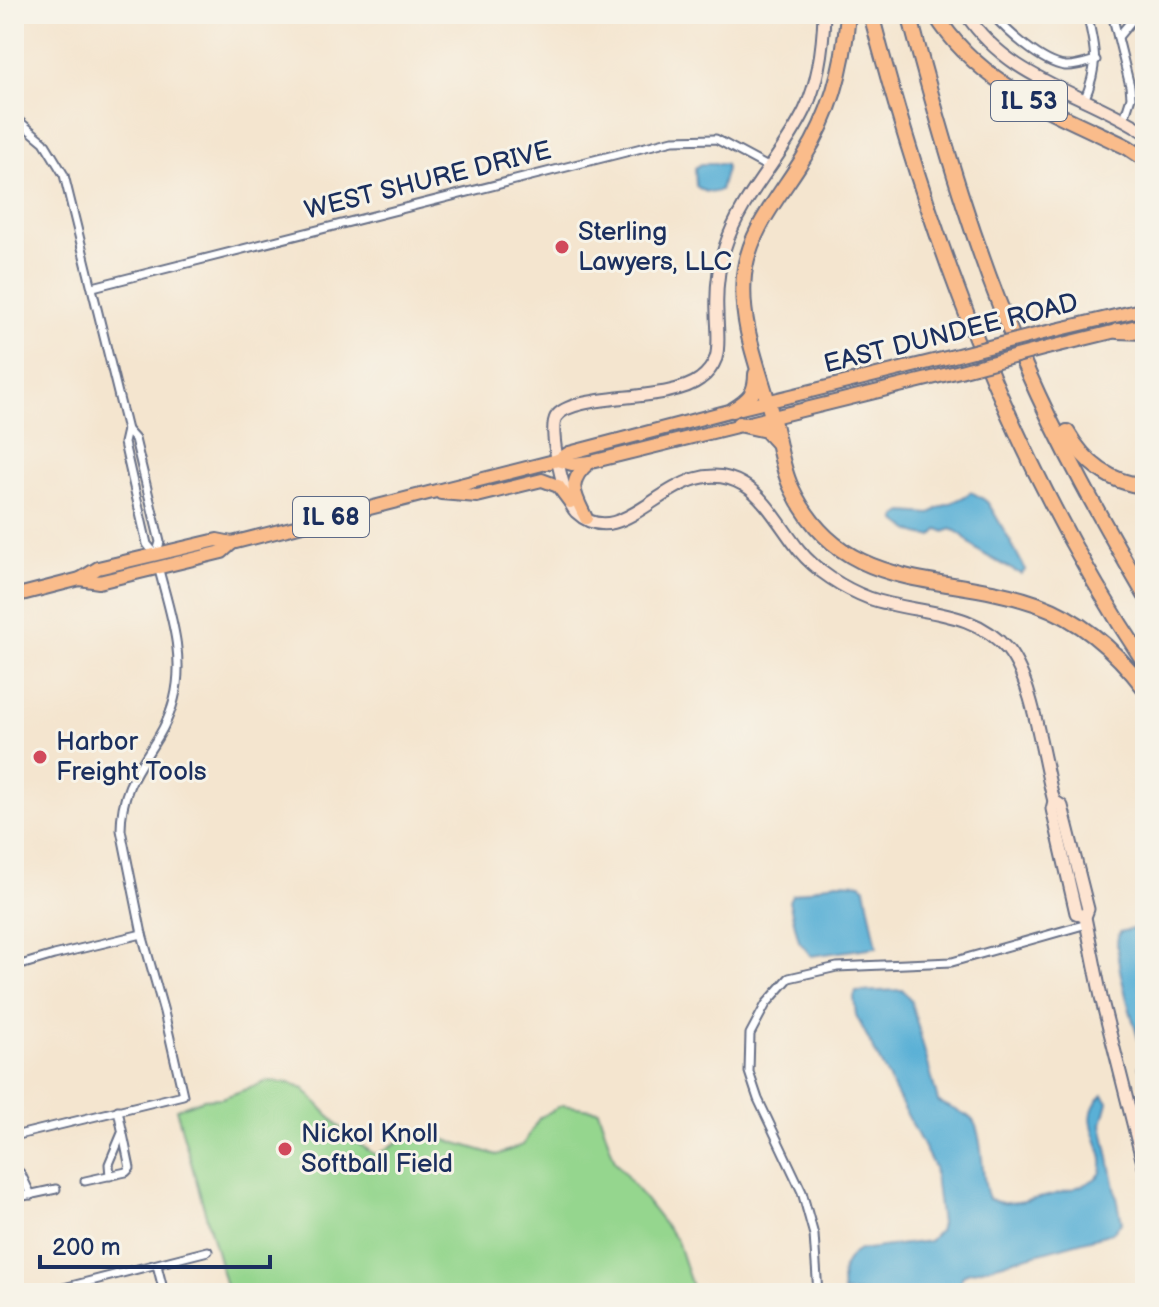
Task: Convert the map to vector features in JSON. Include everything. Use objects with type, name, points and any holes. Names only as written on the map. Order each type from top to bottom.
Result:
[{"type":"highway","points":[[848,14],[846,49],[830,107],[806,156],[768,211],[749,253],[744,273],[744,310],[756,366],[791,487],[801,505],[830,541],[847,554],[895,575],[1000,594],[1038,605],[1094,636],[1112,650],[1145,689]]},
{"type":"highway","points":[[871,14],[923,199],[976,342],[1024,450],[1054,507],[1096,584],[1145,663]]},
{"type":"highway","points":[[909,14],[942,137],[1033,383],[1092,502],[1145,595]]},
{"type":"highway","name":"IL 53","points":[[935,14],[969,58],[1010,90],[1127,147],[1145,159]]},
{"type":"highway","points":[[1117,331],[1145,332]]},
{"type":"highway","points":[[733,410],[749,400],[754,392],[756,366]]},
{"type":"highway","points":[[1033,383],[1072,441],[1096,467],[1109,477],[1130,485],[1145,486]]},
{"type":"highway","points":[[739,424],[766,430],[779,445]]},
{"type":"main road","name":"EAST DUNDEE ROAD","points":[[770,410],[950,357],[1145,309]]},
{"type":"main road","name":"EAST DUNDEE ROAD","points":[[770,410],[960,371],[1145,324]]},
{"type":"main road","name":"IL 68","points":[[14,596],[80,579],[99,582],[157,561],[222,552],[232,543],[558,460],[569,453],[733,410],[770,410]]},
{"type":"main road","name":"IL 68","points":[[558,460],[572,464],[591,462],[739,424],[770,410]]},
{"type":"main road","points":[[586,518],[574,490],[576,475],[591,462]]},
{"type":"main road","points":[[430,492],[477,496],[542,480],[558,486],[570,502]]},
{"type":"street","points":[[824,14],[821,55],[808,103],[736,221],[725,247],[718,275],[717,346],[715,359],[708,371],[687,387],[670,392],[575,405],[566,409],[557,415],[553,426],[558,460],[570,502],[577,513],[594,523],[617,523],[678,484],[699,478],[732,479],[747,486],[762,500],[807,561],[841,585],[871,599],[956,616],[987,632],[1008,651],[1024,679],[1054,801],[1062,806],[1088,909],[1086,921],[1101,997],[1145,1171]]},
{"type":"street","points":[[966,14],[978,33],[1003,56],[1043,82],[1124,119],[1145,132]]},
{"type":"street","points":[[992,14],[1019,40],[1050,61],[1062,66],[1096,60]]},
{"type":"street","points":[[1084,101],[1093,80],[1096,60],[1087,14]]},
{"type":"street","points":[[1112,14],[1130,86],[1131,97],[1124,119]]},
{"type":"street","points":[[1118,37],[1137,14]]},
{"type":"street","points":[[14,117],[38,135],[62,168],[127,430],[135,439],[159,541],[157,561],[176,636],[178,678],[173,703],[162,730],[129,784],[121,813],[125,859],[183,1095],[14,1136]]},
{"type":"street","name":"WEST SHURE DRIVE","points":[[93,287],[673,140],[716,139],[768,167]]},
{"type":"street","points":[[818,1293],[814,1235],[802,1192],[758,1099],[749,1072],[750,1034],[766,1004],[789,978],[837,967],[952,962],[1086,921]]},
{"type":"street","points":[[14,967],[142,934]]},
{"type":"street","points":[[85,1181],[130,1168],[118,1110]]},
{"type":"street","points":[[110,1176],[109,1164],[122,1130]]},
{"type":"street","points":[[14,1167],[31,1195]]},
{"type":"street","points":[[14,1198],[56,1189]]},
{"type":"street","points":[[44,1293],[208,1251]]},
{"type":"street","points":[[157,1265],[164,1293]]},
{"type":"green space","points":[[268,1081],[290,1083],[304,1089],[351,1139],[376,1155],[416,1131],[497,1155],[523,1145],[539,1118],[562,1105],[598,1110],[615,1161],[677,1241],[694,1293],[228,1293],[176,1109],[203,1099],[222,1098]]},
{"type":"water","points":[[701,164],[725,164],[720,190],[708,192],[696,186],[695,168]]},
{"type":"water","points":[[971,492],[990,506],[1025,570],[1022,574],[979,551],[951,529],[945,532],[939,529],[932,536],[922,535],[897,521],[897,516],[904,512],[930,514]]},
{"type":"water","points":[[836,882],[861,883],[865,888],[877,947],[811,956],[799,941],[789,901],[792,895]]},
{"type":"water","points":[[1145,926],[1145,991],[1140,1012],[1145,1024],[1145,1074],[1139,1067],[1143,1055],[1120,972],[1117,941],[1120,932]]},
{"type":"water","points":[[902,990],[911,1001],[938,1101],[968,1116],[975,1124],[989,1199],[1005,1203],[1028,1200],[1074,1188],[1096,1178],[1101,1172],[1102,1162],[1092,1114],[1095,1104],[1103,1095],[1108,1102],[1102,1124],[1122,1222],[1112,1233],[967,1273],[955,1293],[843,1293],[844,1268],[853,1254],[859,1250],[929,1241],[939,1231],[941,1224],[934,1167],[856,1015],[856,992]]},
{"type":"place","name":"Sterling Lawyers, LLC","points":[[562,247]]},
{"type":"place","name":"Harbor Freight Tools","points":[[40,757]]},
{"type":"place","name":"Nickol Knoll Softball Field","points":[[285,1149]]}]
